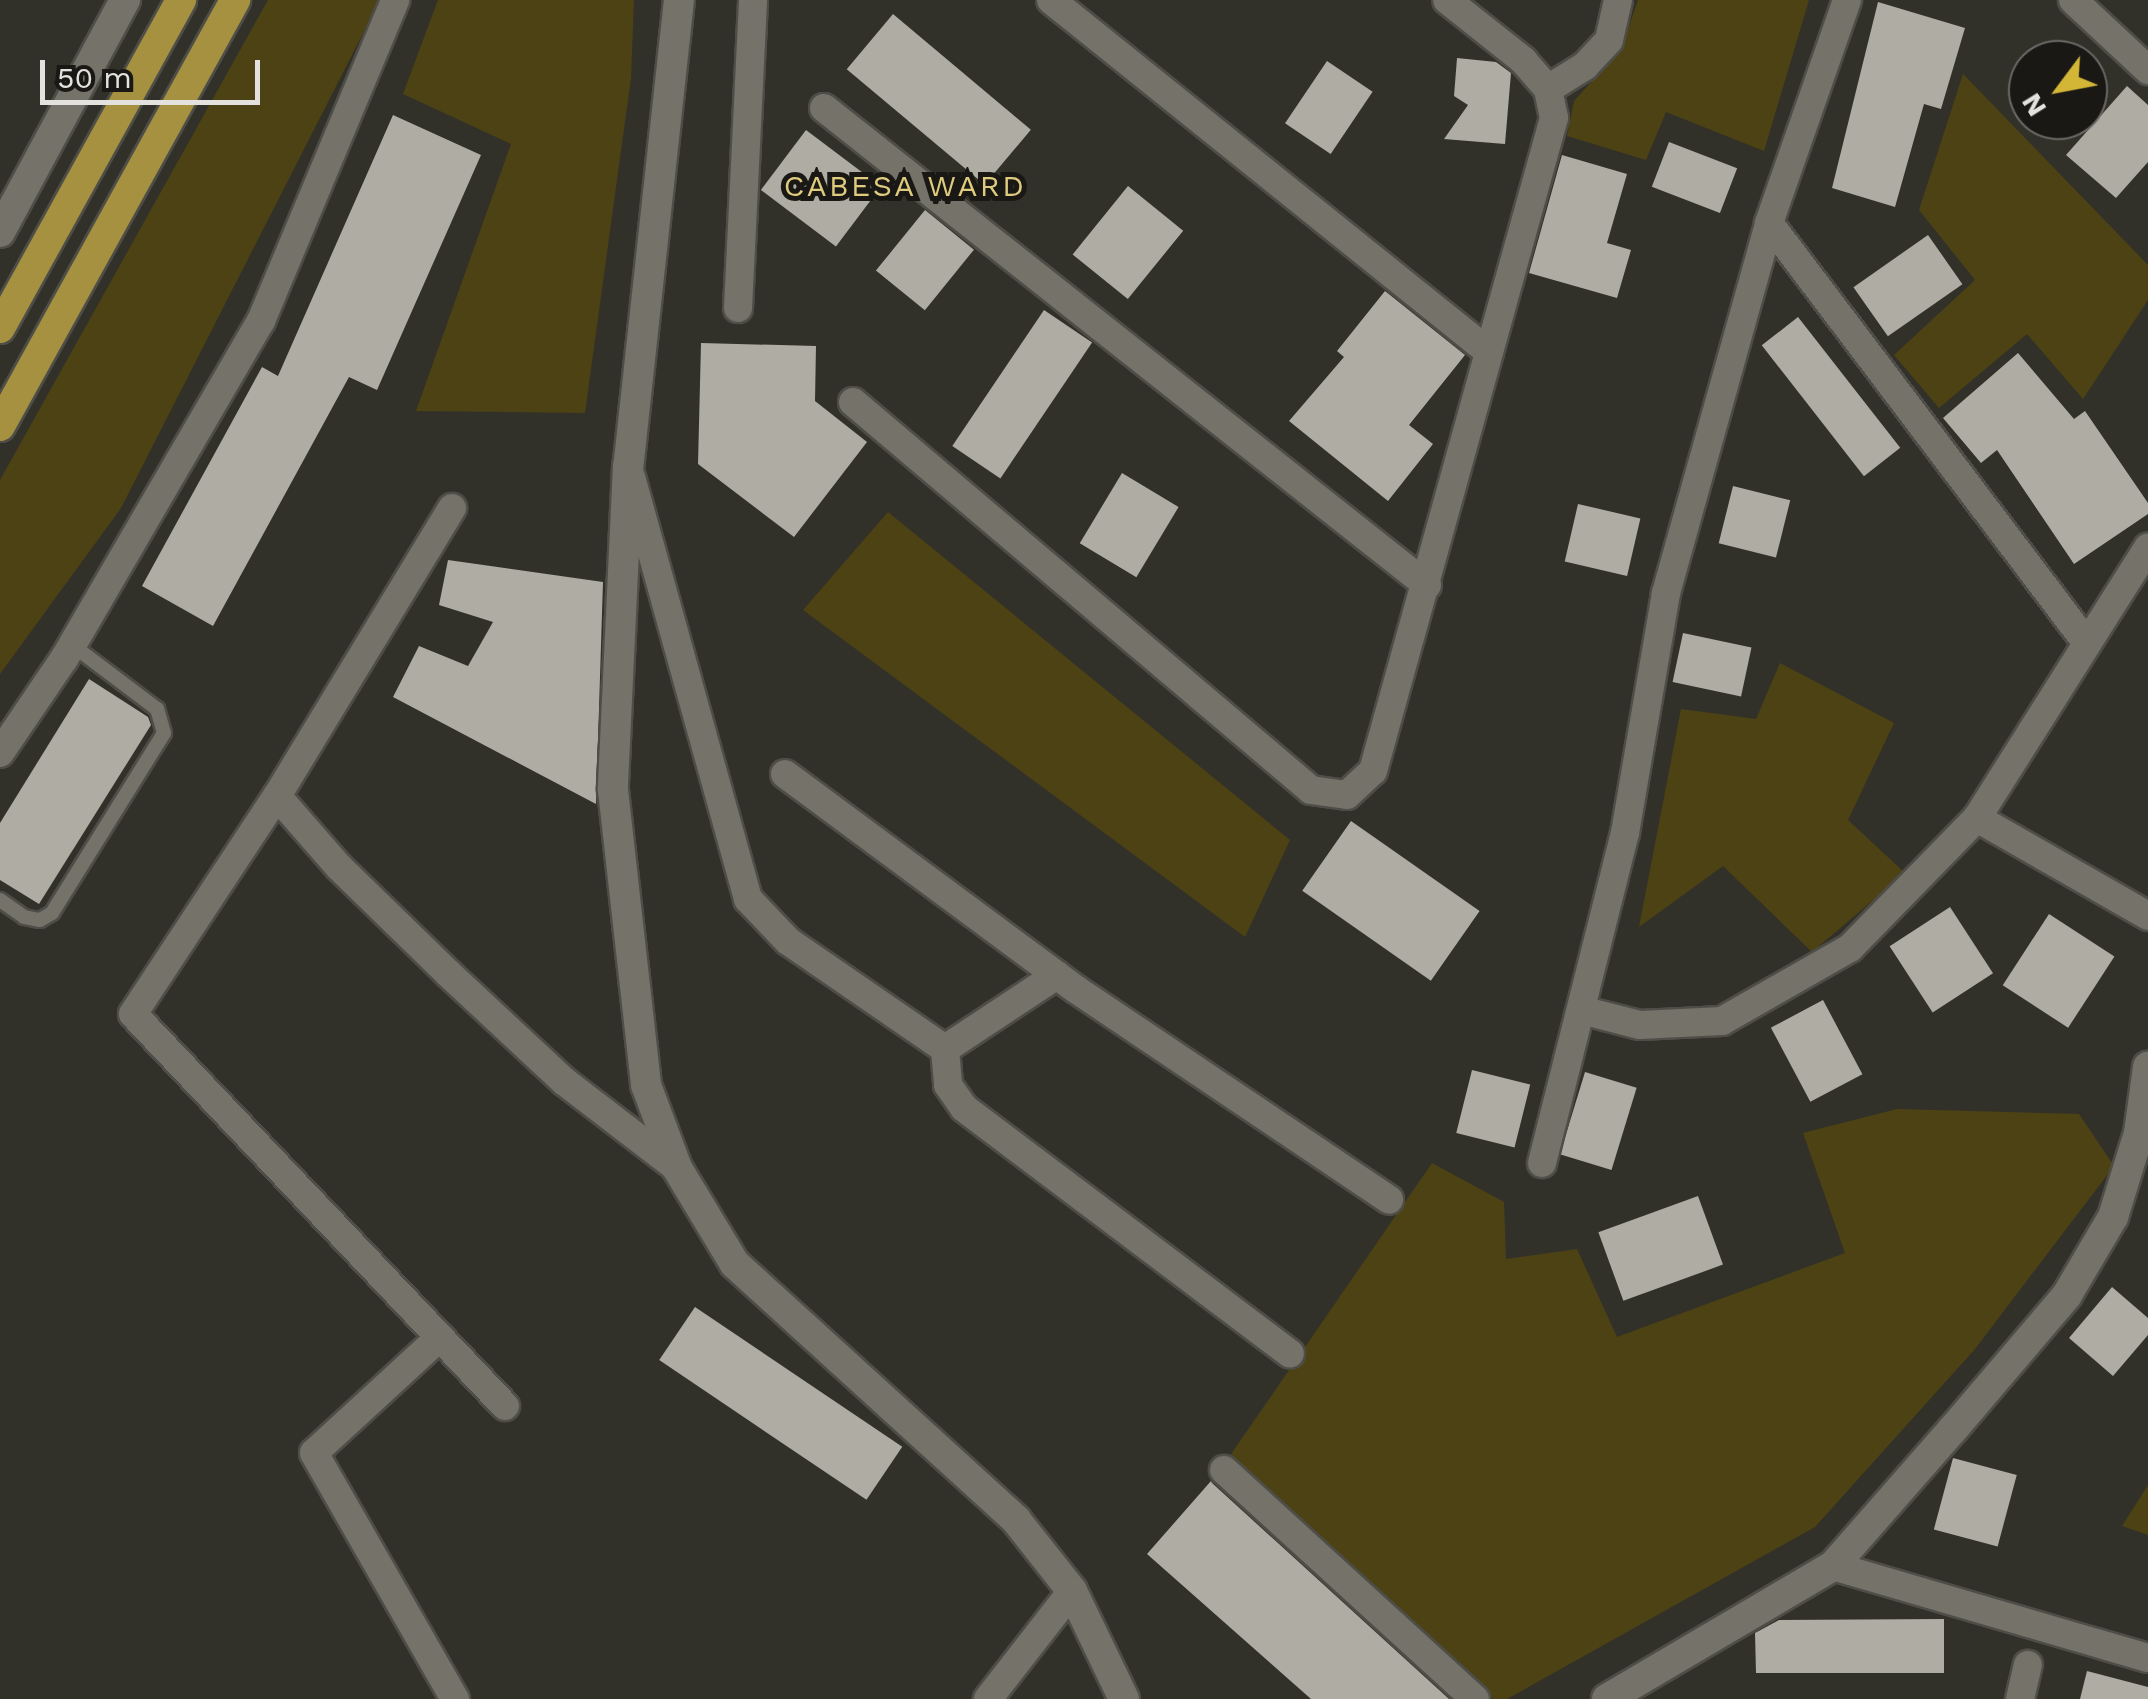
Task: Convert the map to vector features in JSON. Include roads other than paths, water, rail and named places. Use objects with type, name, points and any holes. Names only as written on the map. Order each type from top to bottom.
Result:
[{"type":"highway","points":[[0,328],[181,0]]},
{"type":"highway","points":[[0,426],[235,0]]},
{"type":"main road","points":[[0,232],[124,0]]},
{"type":"main road","points":[[679,0],[628,466],[612,790],[646,1085],[677,1168],[735,1264],[1016,1520],[1072,1591],[1124,1699]]},
{"type":"main road","points":[[1606,1699],[1833,1566],[2066,1295],[2113,1217],[2139,1133],[2148,1067]]},
{"type":"street","points":[[0,753],[72,645],[261,321],[394,0]]},
{"type":"street","points":[[738,308],[754,0]]},
{"type":"street","points":[[1051,0],[1488,352]]},
{"type":"street","points":[[853,402],[1311,790],[1346,794],[1373,771],[1554,118],[1548,90],[1524,61],[1447,0]]},
{"type":"street","points":[[1548,90],[1586,66],[1610,40],[1618,0]]},
{"type":"street","points":[[1542,1163],[1625,833],[1666,593],[1769,223],[1847,0]]},
{"type":"street","points":[[2074,0],[2148,70]]},
{"type":"street","points":[[824,108],[1427,585]]},
{"type":"street","points":[[1769,223],[2086,642]]},
{"type":"street","points":[[628,466],[748,899],[788,941],[945,1050]]},
{"type":"street","points":[[452,508],[277,796],[133,1014],[505,1406]]},
{"type":"street","points":[[1580,1010],[1640,1025],[1722,1021],[1850,948],[1977,818],[2148,548]]},
{"type":"street","points":[[785,774],[1057,975],[1389,1200]]},
{"type":"street","points":[[277,796],[339,867],[463,988],[565,1082],[677,1168]]},
{"type":"street","points":[[1977,818],[2148,916]]},
{"type":"street","points":[[945,1050],[1057,975]]},
{"type":"street","points":[[945,1050],[948,1086],[964,1108],[1290,1354]]},
{"type":"street","points":[[440,1337],[314,1452],[456,1699]]},
{"type":"street","points":[[1224,1470],[1475,1699]]},
{"type":"street","points":[[1833,1566],[2148,1658]]},
{"type":"street","points":[[988,1699],[1072,1591]]},
{"type":"street","points":[[2020,1699],[2028,1665]]},
{"type":"lane","points":[[0,900],[24,917],[40,920],[52,913],[164,733],[158,708],[72,645]]},
{"type":"district","name":"CABESA WARD","points":[[905,186]]}]
